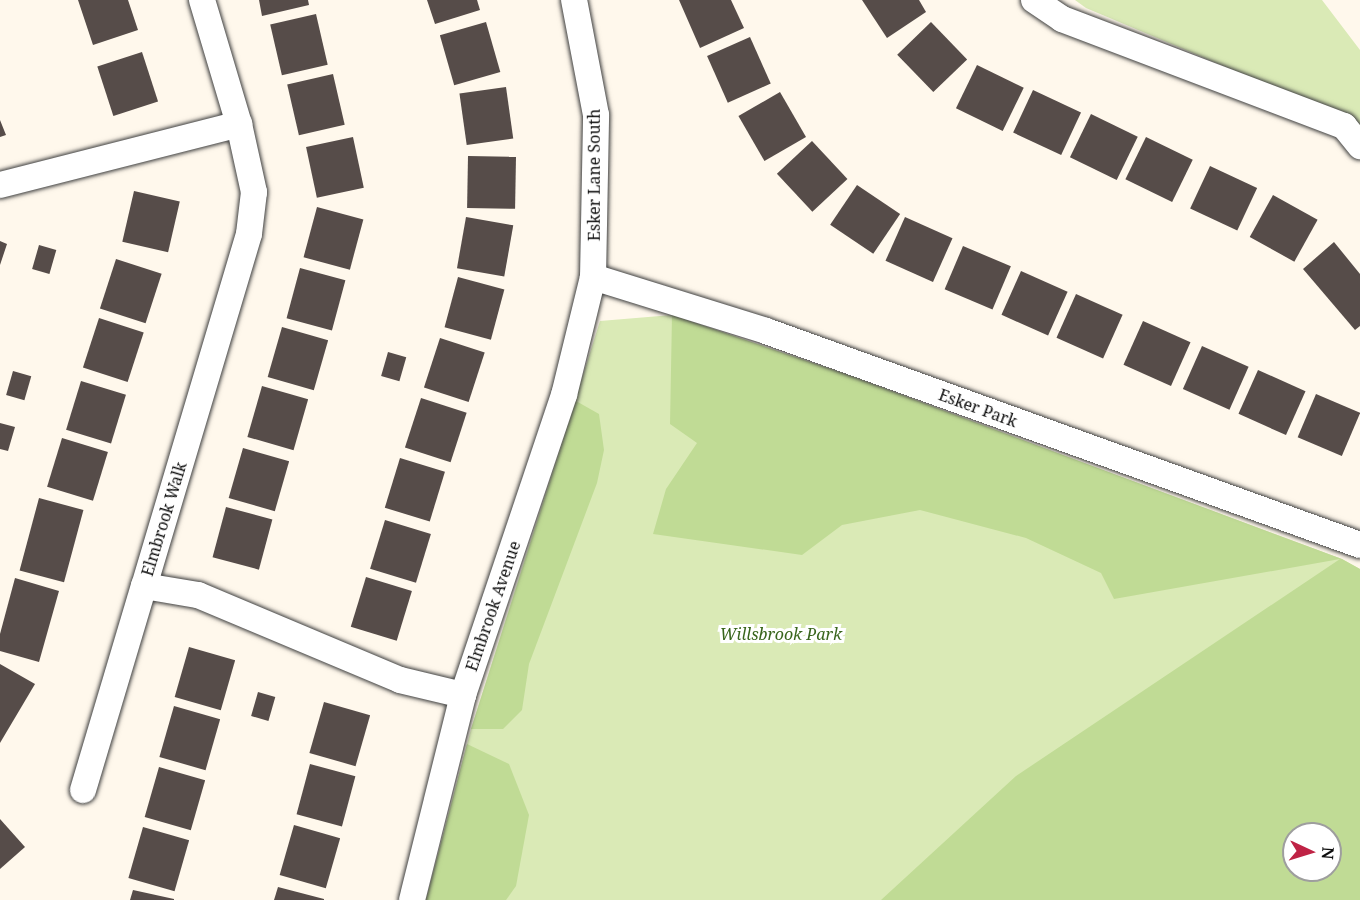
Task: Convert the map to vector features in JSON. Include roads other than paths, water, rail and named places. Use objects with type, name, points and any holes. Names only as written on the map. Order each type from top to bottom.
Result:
[{"type":"street","name":"Elmbrook Walk","points":[[202,0],[239,124],[254,192],[249,234],[144,586],[198,595],[400,680],[464,695]]},
{"type":"street","name":"Esker Lane South","points":[[574,0],[596,115],[593,277],[583,316]]},
{"type":"street","points":[[1034,0],[1062,20],[1344,126],[1360,146]]},
{"type":"street","points":[[0,185],[239,124]]},
{"type":"street","name":"Esker Park","points":[[593,277],[766,332],[1360,545]]},
{"type":"street","name":"Elmbrook Avenue","points":[[412,900],[464,695],[564,395],[583,316]]},
{"type":"street","points":[[84,790],[144,586]]},
{"type":"park label","name":"Willsbrook Park","points":[[781,634]]}]
